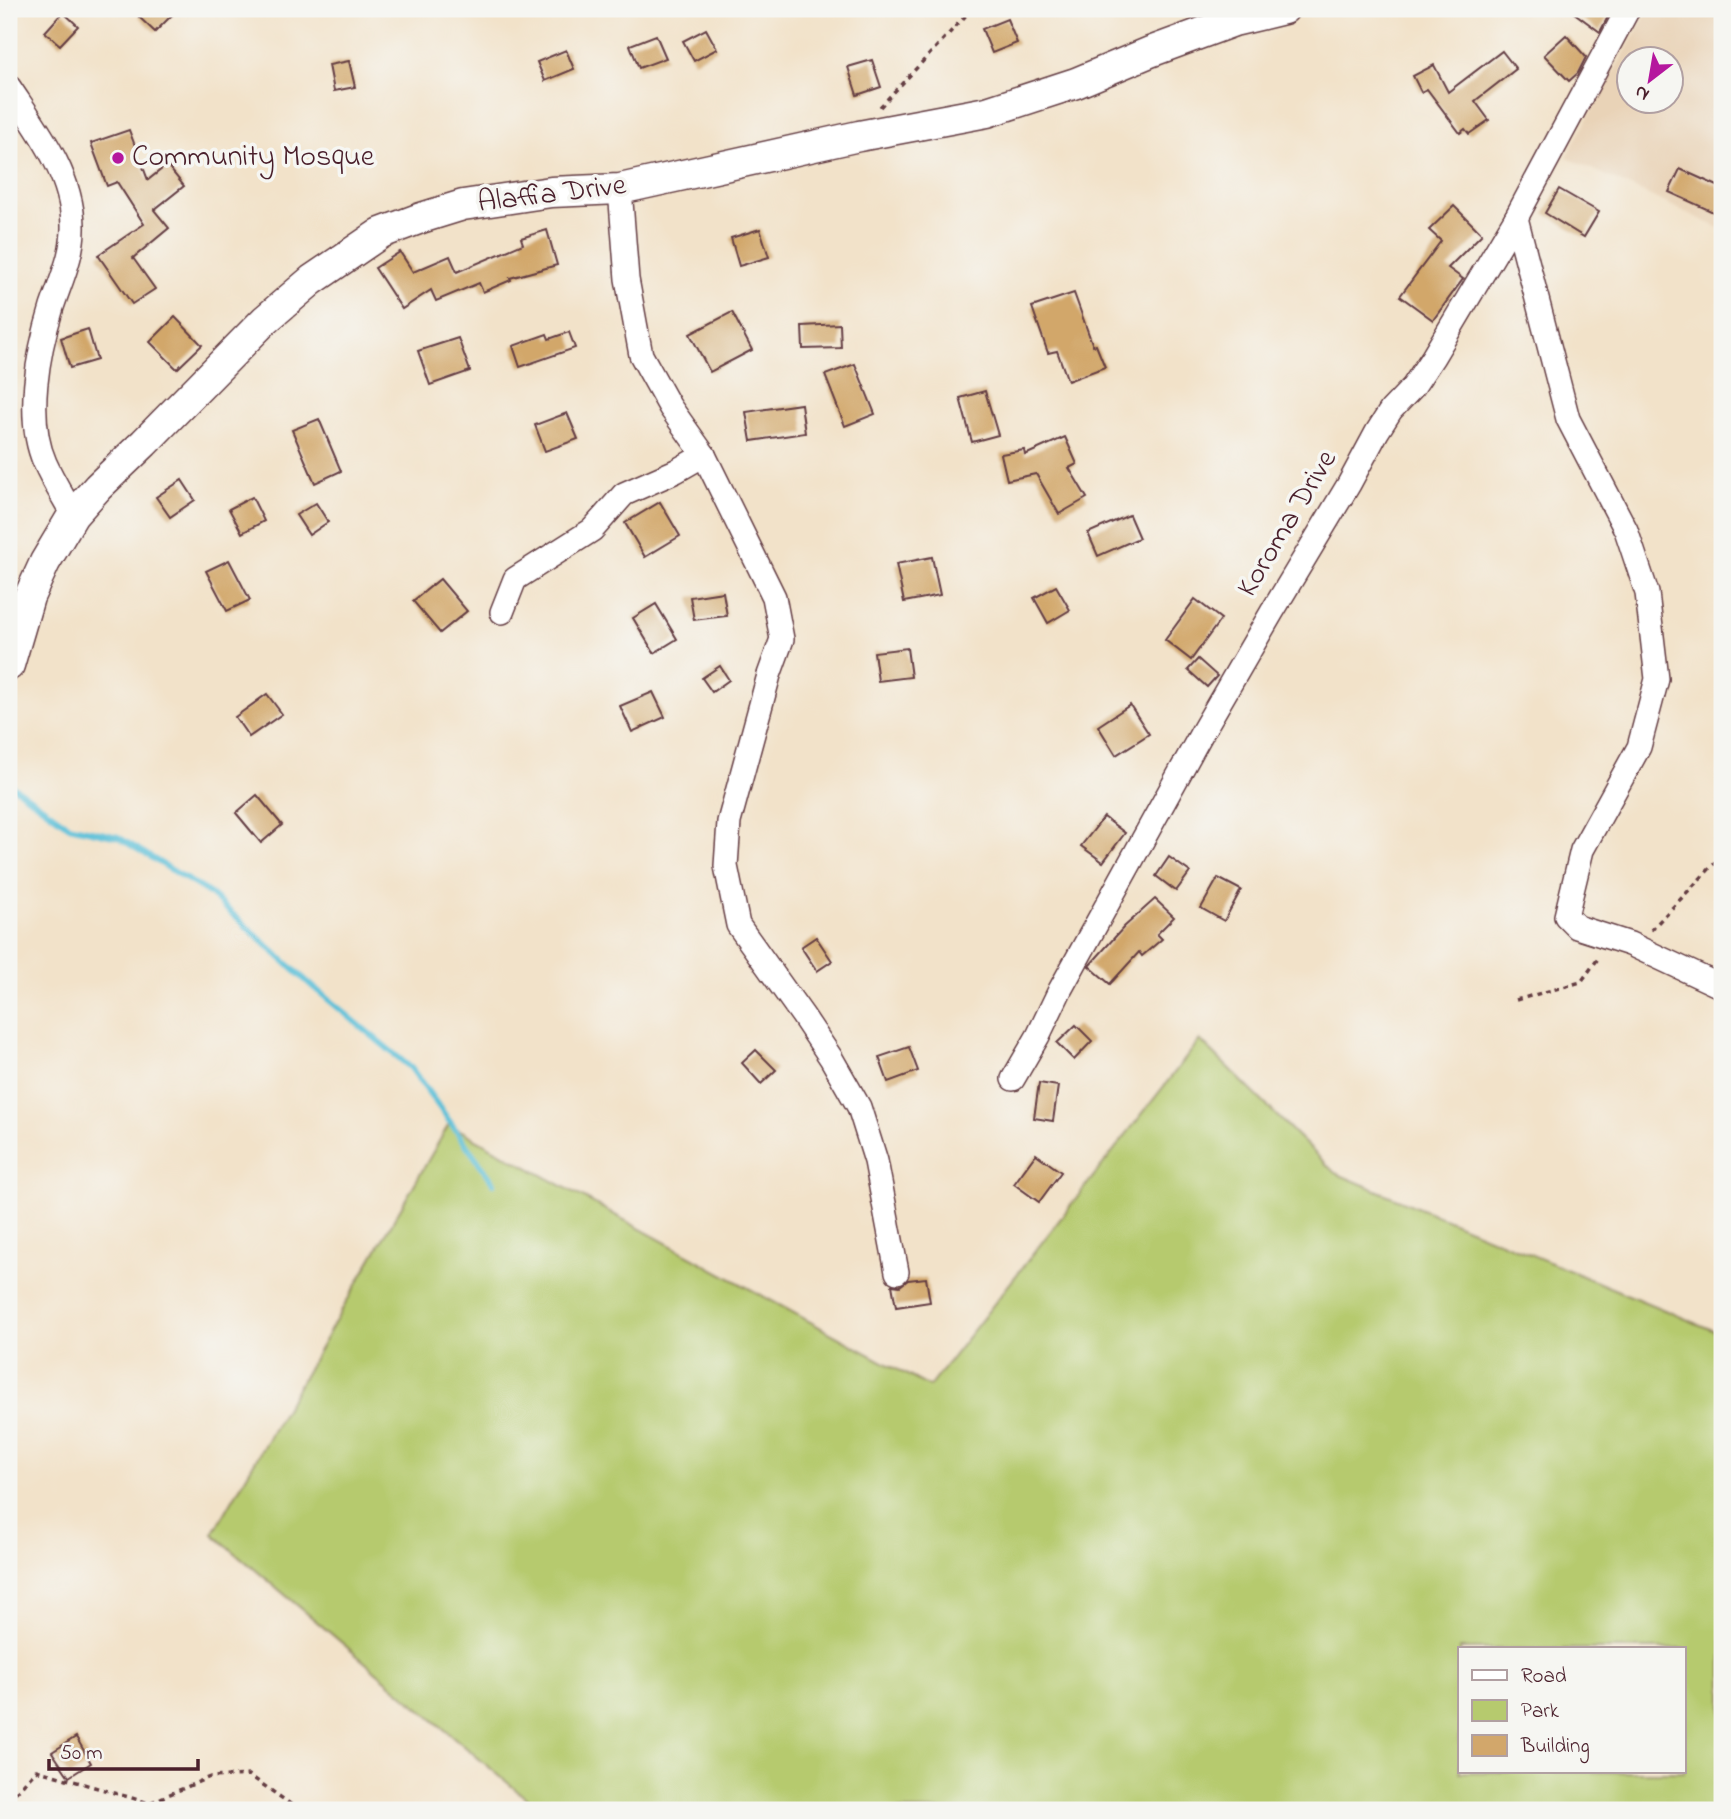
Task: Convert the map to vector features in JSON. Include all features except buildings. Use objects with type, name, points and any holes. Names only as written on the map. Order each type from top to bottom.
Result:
[{"type":"street","name":"Alaffia Drive","points":[[9,665],[29,597],[45,562],[73,515],[265,320],[312,280],[382,233],[463,205],[551,192],[620,189],[859,136],[987,112],[1076,83],[1234,15],[1284,9]]},
{"type":"street","name":"Koroma Drive","points":[[1013,1079],[1181,771],[1272,612],[1377,432],[1433,357],[1516,218],[1628,9]]},
{"type":"street","points":[[9,87],[54,156],[64,181],[73,223],[70,255],[44,332],[36,386],[35,428],[44,462],[73,515]]},
{"type":"street","points":[[620,189],[627,279],[641,355],[670,407],[704,455],[774,597],[782,639],[769,675],[729,822],[726,866],[738,925],[831,1058],[859,1107],[876,1161],[897,1272]]},
{"type":"street","points":[[1516,218],[1568,419],[1626,530],[1647,593],[1657,679],[1639,747],[1582,850],[1566,916],[1577,927],[1630,944],[1722,988]]},
{"type":"street","points":[[502,611],[514,579],[592,530],[624,494],[676,471],[704,455]]},
{"type":"path","points":[[859,136],[860,128],[972,9]]},
{"type":"path","points":[[9,1800],[36,1770],[149,1803],[210,1777],[249,1775],[299,1810]]},
{"type":"shaded area","points":[[1649,9],[1722,9],[1722,229],[1566,157],[1616,68],[1616,116],[1686,116],[1686,46],[1628,46]]},
{"type":"green space","points":[[1200,1040],[1335,1173],[1722,1334],[1722,1810],[540,1810],[213,1534],[449,1124],[929,1387]]},
{"type":"waterway","points":[[9,784],[69,826],[118,837],[209,893],[312,986],[411,1068],[494,1183]]},
{"type":"place","name":"Community Mosque","points":[[118,158]]}]
